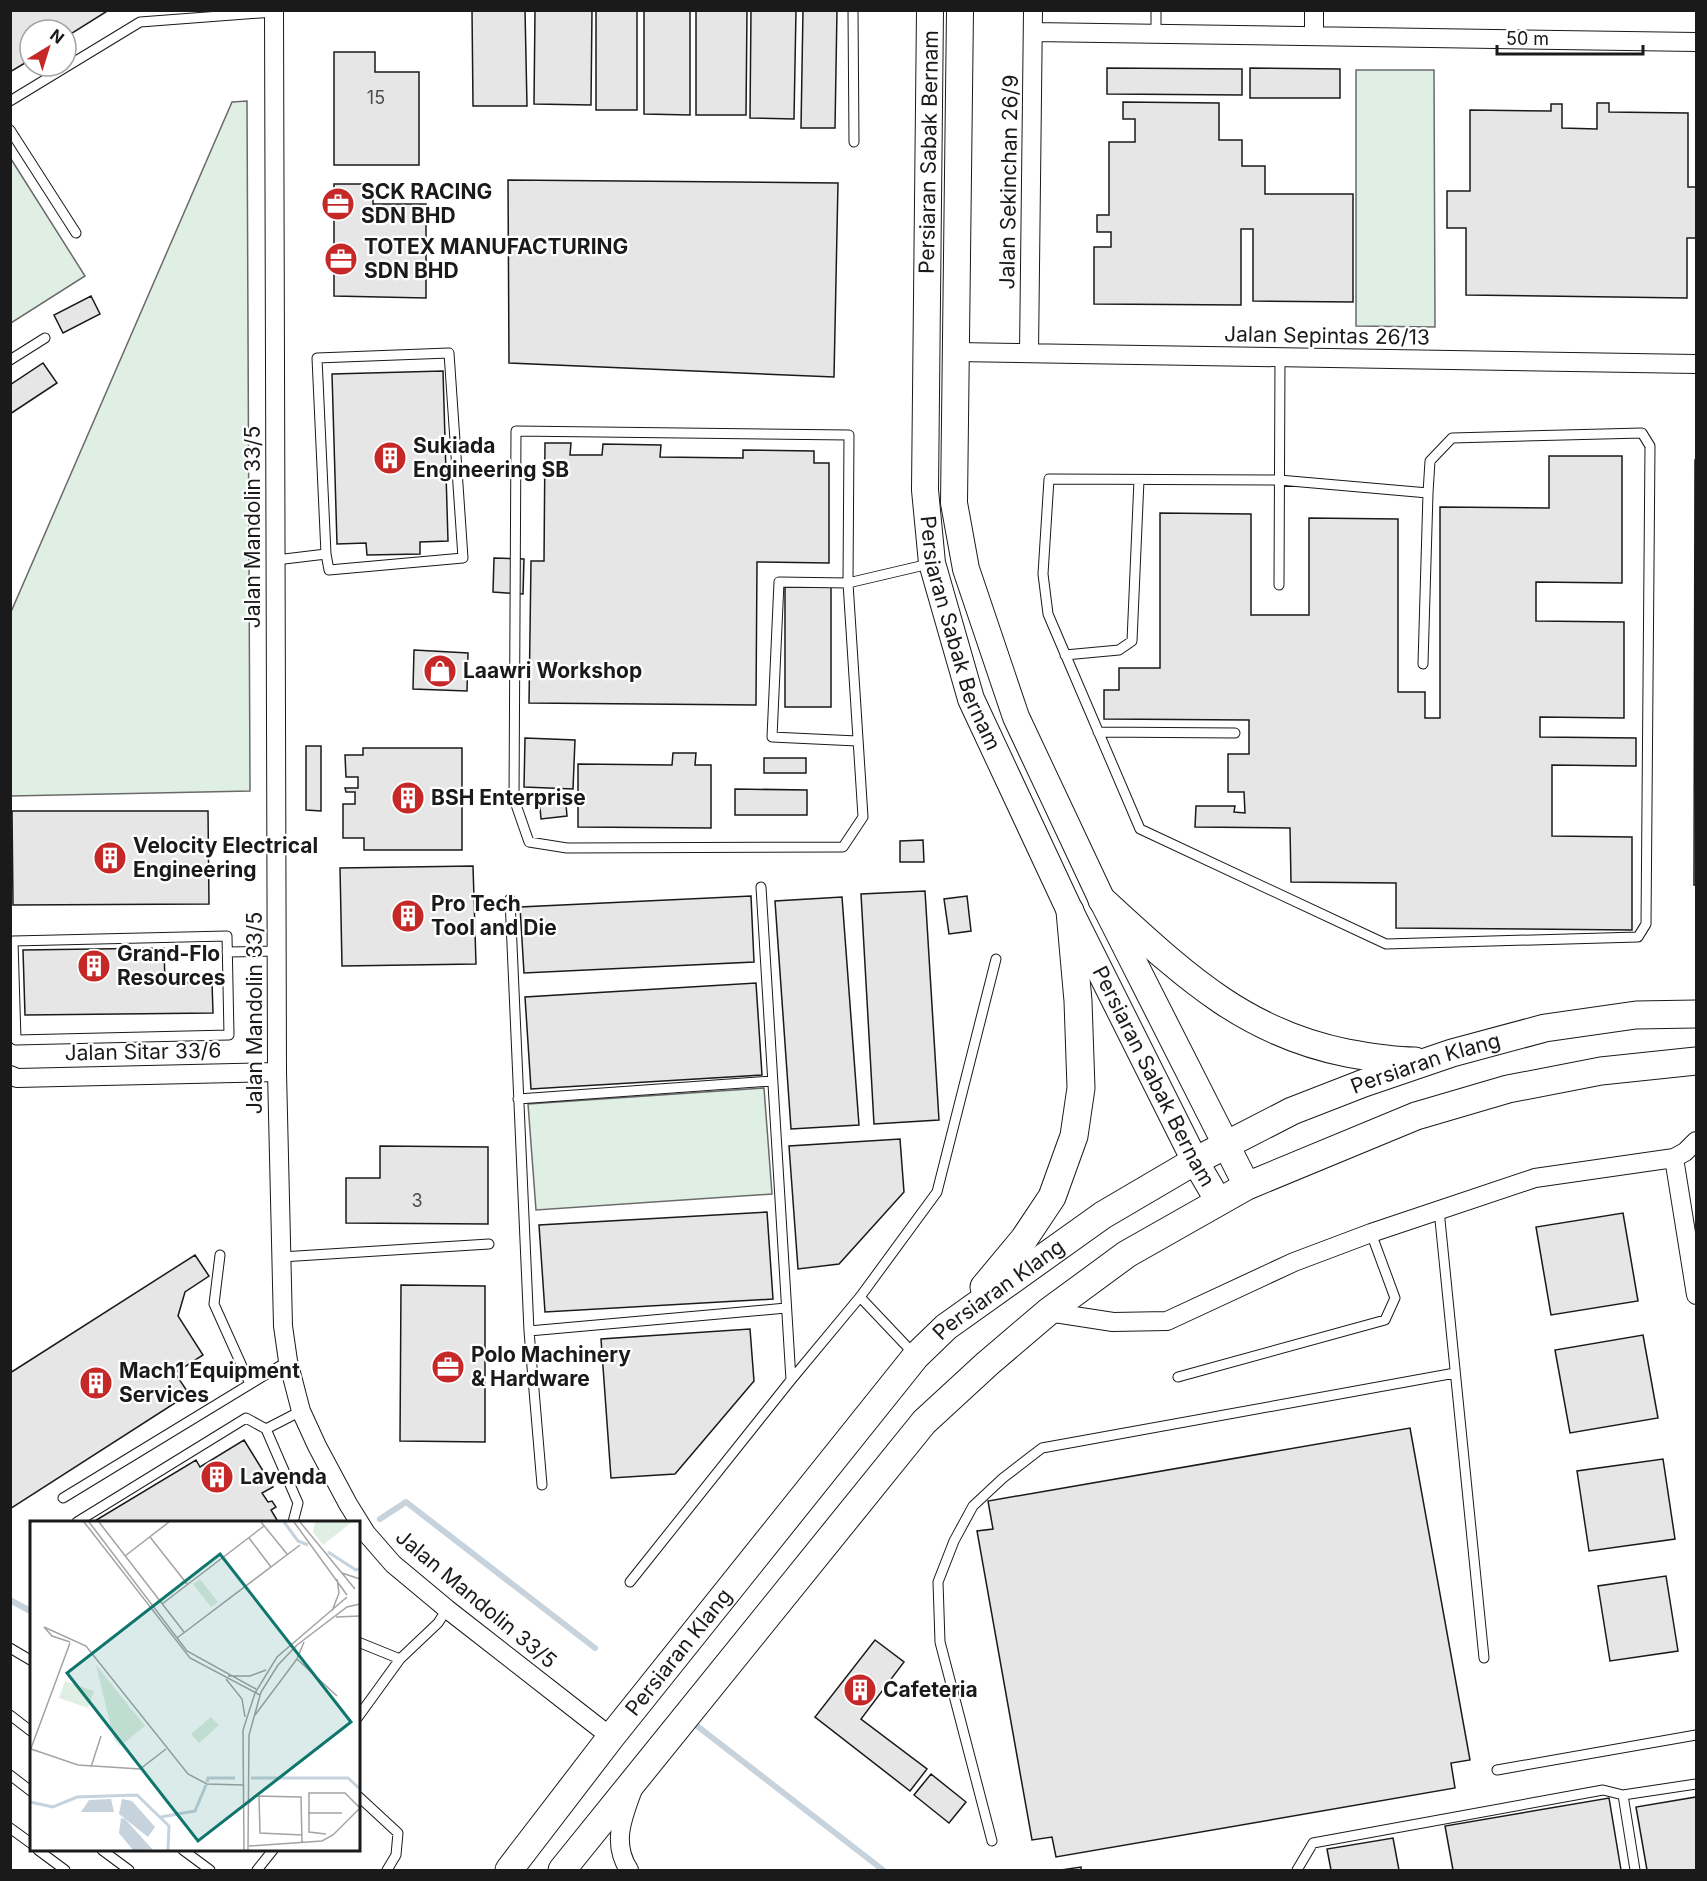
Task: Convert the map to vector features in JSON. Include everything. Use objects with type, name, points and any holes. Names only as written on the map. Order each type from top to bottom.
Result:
[{"type":"main road","points":[[1102,900],[1181,971],[1216,998],[1254,1021],[1293,1039],[1326,1049],[1385,1059],[1433,1060]]},
{"type":"main road","points":[[946,1327],[995,1276],[1024,1239],[1052,1197],[1074,1136],[1081,1088],[1078,1001],[1070,911]]},
{"type":"main road","name":"Persiaran Klang","points":[[509,1870],[611,1737],[916,1356],[946,1327],[1103,1215],[1195,1161],[1292,1111],[1452,1053],[1545,1028],[1636,1015],[1696,1014]]},
{"type":"main road","points":[[562,1870],[924,1422],[1048,1312],[1127,1254],[1248,1186],[1416,1116],[1498,1092],[1601,1071],[1696,1061]]},
{"type":"street","name":"Persiaran Sabak Bernam","points":[[930,10],[925,490],[932,563],[971,699],[1070,911],[1195,1161],[1219,1203]]},
{"type":"street","name":"Persiaran Sabak Bernam","points":[[960,10],[954,502],[966,569],[1016,717],[1102,900],[1248,1186]]},
{"type":"street","name":"Jalan Sekinchan 26/9","points":[[1029,353],[1033,10]]},
{"type":"street","points":[[1314,10],[1314,36]]},
{"type":"street","name":"Jalan Mandolin 33/5","points":[[274,11],[277,1072],[283,1326],[288,1361],[301,1411],[322,1456],[359,1521]]},
{"type":"street","points":[[1033,32],[1696,42]]},
{"type":"street","name":"Jalan Sepintas 26/13","points":[[956,352],[1696,364]]},
{"type":"street","name":"Jalan Sitar 33/6","points":[[10,1075],[17,1078],[277,1072]]},
{"type":"street","points":[[1048,1312],[1113,1322],[1167,1321],[1294,1262],[1371,1233],[1535,1178],[1674,1158],[1685,1152],[1696,1141]]},
{"type":"street","points":[[1674,1158],[1696,1295]]},
{"type":"street","name":"Jalan Mandolin 33/5","points":[[360,1522],[366,1533],[393,1564],[611,1737]]},
{"type":"street","points":[[628,1870],[618,1844],[624,1812],[637,1776]]},
{"type":"lane","points":[[853,10],[854,142]]},
{"type":"lane","points":[[1156,10],[1156,33]]},
{"type":"lane","points":[[10,101],[140,22],[217,13],[274,11]]},
{"type":"lane","points":[[10,130],[76,233]]},
{"type":"lane","points":[[10,360],[45,338]]},
{"type":"lane","points":[[449,353],[463,558],[329,570],[326,554],[317,358],[449,353]]},
{"type":"lane","points":[[1279,585],[1280,357]]},
{"type":"lane","points":[[516,431],[849,435],[848,584],[863,817],[843,848],[567,848],[529,842],[514,799],[516,431]]},
{"type":"lane","points":[[1423,664],[1430,461],[1452,438],[1642,433],[1650,446],[1646,924],[1638,937],[1386,944],[1140,829],[1048,614],[1043,574],[1049,479],[1279,480],[1428,493]]},
{"type":"lane","points":[[1065,655],[1119,650],[1132,641],[1139,480]]},
{"type":"lane","points":[[276,560],[326,554]]},
{"type":"lane","points":[[857,741],[772,737],[779,582],[848,584],[932,563]]},
{"type":"lane","points":[[1098,732],[1235,733]]},
{"type":"lane","points":[[762,887],[791,1380]]},
{"type":"lane","points":[[510,899],[529,1331],[542,1485]]},
{"type":"lane","points":[[226,936],[227,952],[230,1035],[16,1040],[13,941],[226,936]]},
{"type":"lane","points":[[227,952],[277,951]]},
{"type":"lane","points":[[630,1582],[860,1297],[937,1192],[996,959]]},
{"type":"lane","points":[[518,1099],[772,1081]]},
{"type":"lane","points":[[1439,1210],[1484,1658]]},
{"type":"lane","points":[[1178,1377],[1385,1320],[1395,1298],[1371,1233]]},
{"type":"lane","points":[[281,1257],[489,1244]]},
{"type":"lane","points":[[220,1256],[214,1304],[250,1384]]},
{"type":"lane","points":[[860,1297],[916,1356]]},
{"type":"lane","points":[[529,1331],[786,1308]]},
{"type":"lane","points":[[63,1498],[288,1361]]},
{"type":"lane","points":[[992,1841],[940,1642],[938,1582],[954,1542],[973,1506],[1003,1478],[1042,1448],[1455,1373]]},
{"type":"lane","points":[[266,1429],[301,1411]]},
{"type":"lane","points":[[79,1521],[246,1418],[266,1429],[298,1503],[293,1521]]},
{"type":"lane","points":[[360,1714],[400,1659],[438,1623],[447,1609]]},
{"type":"lane","points":[[360,1643],[400,1659]]},
{"type":"lane","points":[[10,1648],[30,1659]]},
{"type":"lane","points":[[10,1715],[30,1730]]},
{"type":"lane","points":[[1497,1770],[1696,1735]]},
{"type":"lane","points":[[10,1775],[30,1790]]},
{"type":"lane","points":[[1297,1870],[1313,1843],[1603,1790],[1623,1795],[1696,1784]]},
{"type":"lane","points":[[1623,1795],[1635,1870]]},
{"type":"lane","points":[[360,1798],[398,1833],[396,1855],[387,1870]]},
{"type":"lane","points":[[10,1828],[30,1843]]},
{"type":"lane","points":[[39,1851],[65,1870]]},
{"type":"lane","points":[[103,1851],[129,1870]]},
{"type":"lane","points":[[184,1851],[210,1870]]},
{"type":"lane","points":[[257,1870],[270,1853]]},
{"type":"green space","points":[[1356,70],[1434,70],[1435,327],[1356,326]]},
{"type":"green space","points":[[247,101],[250,791],[11,796],[11,612],[232,102]]},
{"type":"green space","points":[[11,159],[85,276],[10,323]]},
{"type":"green space","points":[[764,1088],[772,1194],[536,1210],[528,1104]]},
{"type":"building","points":[[10,10],[109,10],[78,29],[78,18],[18,18],[18,67],[10,72]]},
{"type":"building","points":[[472,10],[525,10],[527,106],[473,106]]},
{"type":"building","points":[[535,10],[592,10],[591,105],[534,104]]},
{"type":"building","points":[[596,10],[637,10],[637,110],[596,110]]},
{"type":"building","points":[[644,10],[690,10],[690,115],[644,114]]},
{"type":"building","points":[[696,10],[747,10],[746,115],[696,115]]},
{"type":"building","points":[[751,10],[796,10],[794,119],[750,118]]},
{"type":"building","points":[[803,10],[837,10],[835,128],[801,128]]},
{"type":"building","points":[[334,52],[375,52],[375,72],[419,72],[419,165],[334,165]]},
{"type":"building","points":[[1107,68],[1242,69],[1242,95],[1107,94]]},
{"type":"building","points":[[1250,68],[1340,69],[1340,98],[1250,98]]},
{"type":"building","points":[[1123,102],[1219,103],[1219,140],[1242,140],[1242,166],[1265,166],[1265,194],[1353,194],[1353,302],[1253,301],[1253,229],[1241,229],[1241,305],[1094,304],[1094,247],[1111,247],[1111,232],[1097,232],[1097,215],[1109,215],[1109,142],[1135,142],[1135,119],[1123,119]]},
{"type":"building","points":[[1597,103],[1609,103],[1609,112],[1688,113],[1688,187],[1696,187],[1696,238],[1687,238],[1687,298],[1466,295],[1466,228],[1447,228],[1447,191],[1470,191],[1470,110],[1551,111],[1551,104],[1562,104],[1562,128],[1597,129]]},
{"type":"building","points":[[508,180],[838,183],[834,377],[509,363]]},
{"type":"building","points":[[334,184],[373,184],[373,204],[426,204],[426,298],[334,296]]},
{"type":"building","points":[[91,296],[100,314],[63,333],[54,315]]},
{"type":"building","points":[[43,363],[57,383],[10,414],[10,385]]},
{"type":"building","name":"Sukiada Engineering SB","points":[[443,371],[448,541],[420,542],[420,554],[367,555],[366,543],[337,544],[332,374]]},
{"type":"building","points":[[545,443],[571,443],[570,455],[602,455],[603,444],[661,445],[660,457],[743,458],[743,450],[814,451],[814,463],[829,463],[829,563],[757,562],[756,705],[529,703],[531,561],[544,561]]},
{"type":"building","points":[[1549,456],[1622,456],[1622,583],[1536,582],[1536,621],[1624,622],[1624,718],[1540,717],[1540,737],[1636,738],[1636,766],[1552,765],[1552,836],[1632,837],[1632,930],[1396,928],[1396,883],[1291,882],[1290,828],[1195,827],[1196,806],[1235,806],[1234,812],[1245,813],[1244,792],[1228,792],[1228,754],[1249,754],[1249,720],[1104,719],[1104,690],[1119,690],[1119,668],[1160,668],[1160,513],[1251,514],[1251,615],[1309,615],[1309,518],[1398,519],[1398,692],[1425,692],[1425,718],[1440,718],[1440,507],[1549,508]]},
{"type":"building","points":[[1695,460],[1696,885],[1694,885]]},
{"type":"building","points":[[494,558],[524,559],[523,594],[493,592]]},
{"type":"building","points":[[785,587],[831,587],[831,707],[785,707]]},
{"type":"building","name":"Laawri Workshop","points":[[414,650],[468,653],[467,691],[413,689]]},
{"type":"building","points":[[525,738],[575,740],[573,789],[524,787]]},
{"type":"building","points":[[306,746],[321,746],[321,811],[306,810]]},
{"type":"building","name":"BSH Enterprise","points":[[363,748],[462,748],[462,850],[364,850],[364,838],[343,838],[343,804],[355,804],[355,792],[346,792],[345,788],[358,788],[358,777],[346,777],[345,755],[363,755]]},
{"type":"building","points":[[673,753],[696,753],[695,765],[711,765],[711,828],[578,827],[578,764],[672,765]]},
{"type":"building","points":[[764,758],[806,758],[806,773],[764,773]]},
{"type":"building","points":[[735,789],[807,790],[807,815],[735,815]]},
{"type":"building","points":[[565,793],[567,816],[541,819],[539,795]]},
{"type":"building","name":"Velocity Electrical Engineering","points":[[12,811],[208,811],[209,904],[13,905]]},
{"type":"building","points":[[923,840],[924,862],[900,862],[900,841]]},
{"type":"building","name":"Pro Tech Tool and Die","points":[[473,866],[476,964],[342,966],[340,868]]},
{"type":"building","points":[[925,891],[939,1120],[874,1124],[861,894]]},
{"type":"building","points":[[751,896],[754,962],[524,973],[520,907]]},
{"type":"building","points":[[967,896],[971,931],[949,934],[944,899]]},
{"type":"building","points":[[842,897],[859,1125],[791,1129],[775,901]]},
{"type":"building","name":"Grand-Flo Resources","points":[[164,948],[165,983],[212,982],[213,1013],[25,1015],[23,950]]},
{"type":"building","points":[[756,983],[762,1075],[531,1089],[525,997]]},
{"type":"building","points":[[900,1139],[904,1192],[839,1264],[798,1269],[789,1146]]},
{"type":"building","points":[[380,1146],[488,1147],[488,1224],[346,1223],[346,1178],[380,1178]]},
{"type":"building","points":[[767,1212],[773,1299],[545,1312],[539,1225]]},
{"type":"building","points":[[1623,1213],[1638,1301],[1551,1315],[1536,1227]]},
{"type":"building","name":"Mach1 Equipment Services","points":[[195,1255],[209,1276],[185,1292],[178,1316],[203,1355],[175,1373],[189,1394],[10,1509],[10,1373]]},
{"type":"building","points":[[401,1285],[485,1286],[485,1442],[400,1441]]},
{"type":"building","points":[[750,1329],[754,1381],[675,1474],[611,1478],[601,1339]]},
{"type":"building","points":[[1643,1335],[1658,1418],[1570,1433],[1555,1350]]},
{"type":"building","points":[[1410,1428],[1470,1760],[1451,1763],[1455,1788],[1056,1857],[1052,1837],[1032,1840],[977,1531],[993,1529],[988,1501]]},
{"type":"building","name":"Lavenda","points":[[244,1440],[273,1487],[262,1493],[268,1502],[272,1501],[276,1507],[271,1510],[277,1520],[95,1521],[196,1460],[200,1467]]},
{"type":"building","points":[[1663,1459],[1675,1539],[1589,1551],[1577,1471]]},
{"type":"building","points":[[1666,1576],[1678,1651],[1610,1661],[1598,1586]]},
{"type":"building","name":"Cafeteria","points":[[875,1640],[904,1662],[861,1719],[927,1769],[910,1791],[815,1717]]},
{"type":"building","points":[[931,1774],[966,1802],[949,1823],[914,1795]]},
{"type":"building","points":[[1696,1797],[1696,1870],[1647,1870],[1636,1807]]},
{"type":"building","points":[[1609,1798],[1621,1870],[1453,1870],[1445,1826]]},
{"type":"building","points":[[1393,1838],[1399,1870],[1331,1870],[1327,1849]]},
{"type":"building","points":[[1081,1867],[1081,1870],[1061,1870]]},
{"type":"waterway","points":[[380,1519],[406,1502],[595,1648]]},
{"type":"waterway","points":[[10,1600],[30,1611]]},
{"type":"waterway","points":[[692,1722],[883,1870]]},
{"type":"place","name":"SCK RACING SDN BHD","points":[[338,204]]},
{"type":"place","name":"TOTEX MANUFACTURING SDN BHD","points":[[341,259]]},
{"type":"place","name":"Sukiada Engineering SB","points":[[390,458]]},
{"type":"place","name":"Laawri Workshop","points":[[440,671]]},
{"type":"place","name":"BSH Enterprise","points":[[408,798]]},
{"type":"place","name":"Velocity Electrical Engineering","points":[[110,858]]},
{"type":"place","name":"Pro Tech Tool and Die","points":[[408,916]]},
{"type":"place","name":"Grand-Flo Resources","points":[[94,966]]},
{"type":"place","name":"Polo Machinery & Hardware","points":[[448,1367]]},
{"type":"place","name":"Mach1 Equipment Services","points":[[96,1383]]},
{"type":"place","name":"Lavenda","points":[[217,1477]]},
{"type":"place","name":"Cafeteria","points":[[860,1690]]}]
